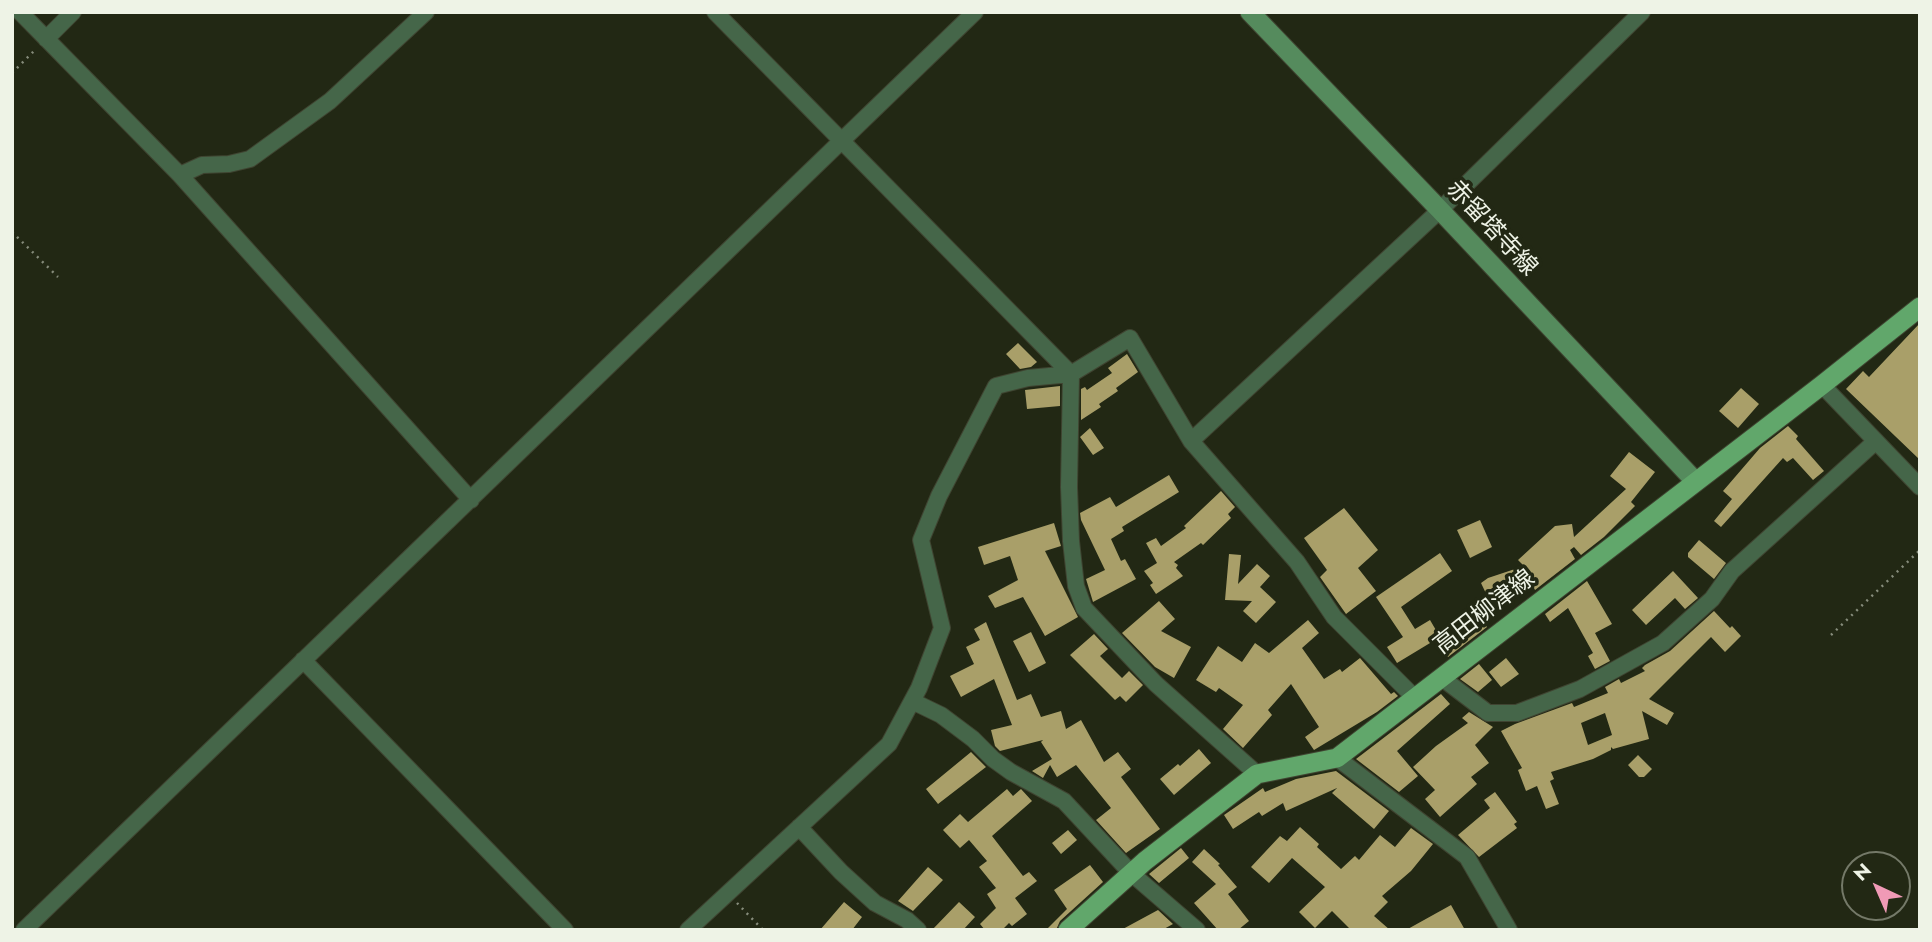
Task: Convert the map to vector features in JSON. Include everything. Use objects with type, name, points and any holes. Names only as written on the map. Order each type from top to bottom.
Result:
[{"type":"main road","name":"赤留塔寺線","points":[[1250,12],[1695,481]]},
{"type":"main road","name":"高田柳津線","points":[[1068,930],[1131,873],[1257,775],[1337,758],[1920,307]]},
{"type":"street","points":[[20,12],[180,176],[471,500]]},
{"type":"street","points":[[46,39],[73,12]]},
{"type":"street","points":[[180,176],[202,165],[229,164],[250,159],[330,101],[426,12]]},
{"type":"street","points":[[715,12],[1071,374],[1071,541],[1076,586],[1084,608],[1156,684],[1257,775]]},
{"type":"street","points":[[24,930],[975,12]]},
{"type":"street","points":[[1191,442],[1440,210],[1642,12]]},
{"type":"street","points":[[688,930],[889,744],[912,701],[942,628],[921,540],[939,496],[996,386],[1028,378],[1071,374],[1130,338],[1191,442],[1297,562],[1334,617],[1415,698]]},
{"type":"street","points":[[1822,385],[1920,487]]},
{"type":"street","points":[[1442,678],[1488,713],[1517,713],[1580,689],[1604,676],[1663,643],[1712,599],[1732,571],[1876,441]]},
{"type":"street","points":[[303,660],[565,930]]},
{"type":"street","points":[[912,701],[941,715],[1011,772],[1065,801],[1131,873],[1197,930]]},
{"type":"street","points":[[1337,758],[1467,858],[1500,927]]},
{"type":"street","points":[[799,827],[867,896],[883,909],[907,920],[918,930]]},
{"type":"path","points":[[12,73],[46,39]]},
{"type":"path","points":[[12,232],[58,277]]},
{"type":"path","points":[[1831,635],[1920,550]]},
{"type":"path","points":[[728,893],[763,930]]},
{"type":"building","points":[[1920,323],[1920,460],[1846,389],[1863,371],[1869,377]]},
{"type":"building","points":[[1018,343],[1037,362],[1031,367],[1020,369],[1006,354]]},
{"type":"building","points":[[1127,354],[1138,372],[1099,404],[1101,407],[1081,420],[1081,389],[1085,387],[1087,390],[1112,373],[1108,368]]},
{"type":"building","points":[[1060,386],[1060,406],[1027,409],[1025,390]]},
{"type":"building","points":[[1741,388],[1759,404],[1738,428],[1719,411]]},
{"type":"building","points":[[1788,426],[1824,471],[1813,480],[1793,458],[1787,462],[1783,458],[1721,527],[1714,521],[1732,499],[1723,491],[1760,448]]},
{"type":"building","points":[[1090,428],[1104,448],[1093,455],[1080,437]]},
{"type":"building","points":[[1629,452],[1655,472],[1631,502],[1635,506],[1604,537],[1581,555],[1574,547],[1570,550],[1575,559],[1535,590],[1533,586],[1499,598],[1491,604],[1481,583],[1524,566],[1518,560],[1555,526],[1572,524],[1574,537],[1626,489],[1610,476]]},
{"type":"building","points":[[1169,475],[1179,492],[1122,527],[1124,531],[1111,539],[1121,561],[1125,559],[1136,579],[1093,602],[1086,579],[1105,570],[1080,513],[1110,497],[1116,507]]},
{"type":"building","points":[[1221,491],[1235,507],[1228,514],[1231,518],[1203,545],[1201,543],[1174,562],[1183,576],[1156,594],[1150,585],[1153,583],[1144,571],[1157,563],[1146,543],[1156,538],[1161,546],[1186,528],[1184,526]]},
{"type":"building","points":[[1344,508],[1378,550],[1358,568],[1376,591],[1346,614],[1320,577],[1327,570],[1304,538]]},
{"type":"building","points":[[1480,520],[1492,547],[1470,558],[1457,530]]},
{"type":"building","points":[[1054,523],[1061,546],[1045,551],[1078,617],[1045,636],[1023,597],[995,608],[988,596],[1018,580],[1010,556],[984,565],[978,547]]},
{"type":"building","points":[[1699,540],[1726,563],[1714,579],[1688,557],[1688,553]]},
{"type":"building","points":[[1440,553],[1452,571],[1401,607],[1415,629],[1430,620],[1440,637],[1397,663],[1387,647],[1403,637],[1376,597]]},
{"type":"building","points":[[1229,554],[1241,555],[1238,584],[1257,564],[1270,576],[1260,587],[1276,602],[1256,623],[1243,611],[1252,601],[1225,600]]},
{"type":"building","points":[[1673,571],[1698,598],[1685,609],[1675,598],[1646,625],[1632,610]]},
{"type":"building","points":[[1587,581],[1612,624],[1595,633],[1610,661],[1595,669],[1588,656],[1593,653],[1568,608],[1550,622],[1545,614]]},
{"type":"building","points":[[1159,601],[1175,619],[1161,631],[1191,647],[1174,678],[1155,667],[1122,633]]},
{"type":"building","points":[[1714,611],[1741,636],[1725,652],[1711,637],[1649,699],[1674,713],[1667,725],[1642,711],[1649,739],[1613,749],[1611,747],[1611,750],[1593,759],[1551,772],[1554,779],[1550,781],[1559,804],[1546,809],[1537,786],[1526,791],[1518,770],[1522,768],[1501,731],[1572,703],[1574,707],[1608,693],[1605,687],[1619,679],[1621,683],[1645,671],[1642,668],[1645,665],[1670,651]],"holes":[[[1605,713],[1612,735],[1588,745],[1581,723]]]},
{"type":"building","points":[[1479,617],[1487,627],[1448,657],[1439,643]]},
{"type":"building","points":[[1308,620],[1319,633],[1302,648],[1324,679],[1340,669],[1342,672],[1360,658],[1391,694],[1394,692],[1398,696],[1377,712],[1314,750],[1305,737],[1319,727],[1291,684],[1268,710],[1272,715],[1243,748],[1223,729],[1243,705],[1219,688],[1216,692],[1196,680],[1218,646],[1242,662],[1255,643],[1269,653]]},
{"type":"building","points":[[986,622],[1017,700],[1031,694],[1041,717],[1061,711],[1066,729],[1081,720],[1104,762],[1118,752],[1131,769],[1121,777],[1160,829],[1126,853],[1096,820],[1111,808],[1076,765],[1057,777],[1050,765],[1043,778],[1032,771],[1052,759],[1041,742],[1043,740],[1000,751],[995,746],[991,730],[1012,725],[994,679],[961,697],[950,676],[974,664],[966,647],[980,640],[974,629]]},
{"type":"building","points":[[1031,632],[1046,663],[1029,672],[1013,641]]},
{"type":"building","points":[[1094,634],[1108,649],[1100,656],[1122,678],[1129,671],[1143,685],[1126,702],[1120,696],[1115,700],[1070,655]]},
{"type":"building","points":[[1506,658],[1519,674],[1501,687],[1489,672]]},
{"type":"building","points":[[1479,664],[1492,680],[1478,692],[1460,679]]},
{"type":"building","points":[[1441,694],[1450,704],[1397,751],[1418,776],[1399,792],[1356,759]]},
{"type":"building","points":[[1469,712],[1493,727],[1475,745],[1489,763],[1471,777],[1477,784],[1440,817],[1425,799],[1435,790],[1413,767],[1468,723],[1462,718]]},
{"type":"building","points":[[1199,749],[1211,763],[1174,795],[1160,779]]},
{"type":"building","points":[[971,752],[986,767],[938,804],[926,789]]},
{"type":"building","points":[[1638,755],[1652,769],[1644,777],[1639,777],[1628,765]]},
{"type":"building","points":[[1336,771],[1389,811],[1374,829],[1332,793],[1337,788],[1286,811],[1283,803],[1262,816],[1259,812],[1233,829],[1224,815],[1263,788],[1265,792],[1296,779]]},
{"type":"building","points":[[1007,789],[1013,796],[1021,789],[1032,801],[992,836],[1023,876],[1029,872],[1037,881],[1015,898],[1027,914],[1012,926],[1009,923],[1002,930],[985,930],[980,924],[996,908],[987,894],[996,888],[979,867],[987,861],[969,840],[960,848],[943,830],[960,814],[968,822]]},
{"type":"building","points":[[1495,792],[1517,822],[1514,824],[1517,828],[1479,857],[1458,835],[1490,808],[1484,800]]},
{"type":"building","points":[[1300,827],[1341,869],[1355,856],[1359,860],[1380,835],[1395,847],[1411,828],[1433,844],[1411,871],[1382,896],[1388,902],[1374,916],[1390,930],[1351,930],[1332,911],[1315,928],[1299,912],[1325,887],[1292,858],[1269,883],[1251,867],[1280,836],[1287,841]]},
{"type":"building","points":[[1068,830],[1077,840],[1061,854],[1052,843]]},
{"type":"building","points":[[1181,848],[1189,858],[1159,883],[1149,874]]},
{"type":"building","points":[[1204,849],[1220,864],[1218,865],[1237,887],[1228,894],[1249,921],[1238,930],[1218,930],[1194,903],[1216,884],[1192,862]]},
{"type":"building","points":[[1090,865],[1103,882],[1060,921],[1056,930],[1046,930],[1067,909],[1054,890]]},
{"type":"building","points":[[928,867],[943,880],[913,911],[898,901]]},
{"type":"building","points":[[844,902],[862,917],[852,930],[820,930]]},
{"type":"building","points":[[959,902],[975,917],[963,930],[932,930]]},
{"type":"building","points":[[1451,905],[1465,930],[1406,930]]},
{"type":"building","points":[[1158,910],[1173,924],[1162,930],[1121,930]]}]
